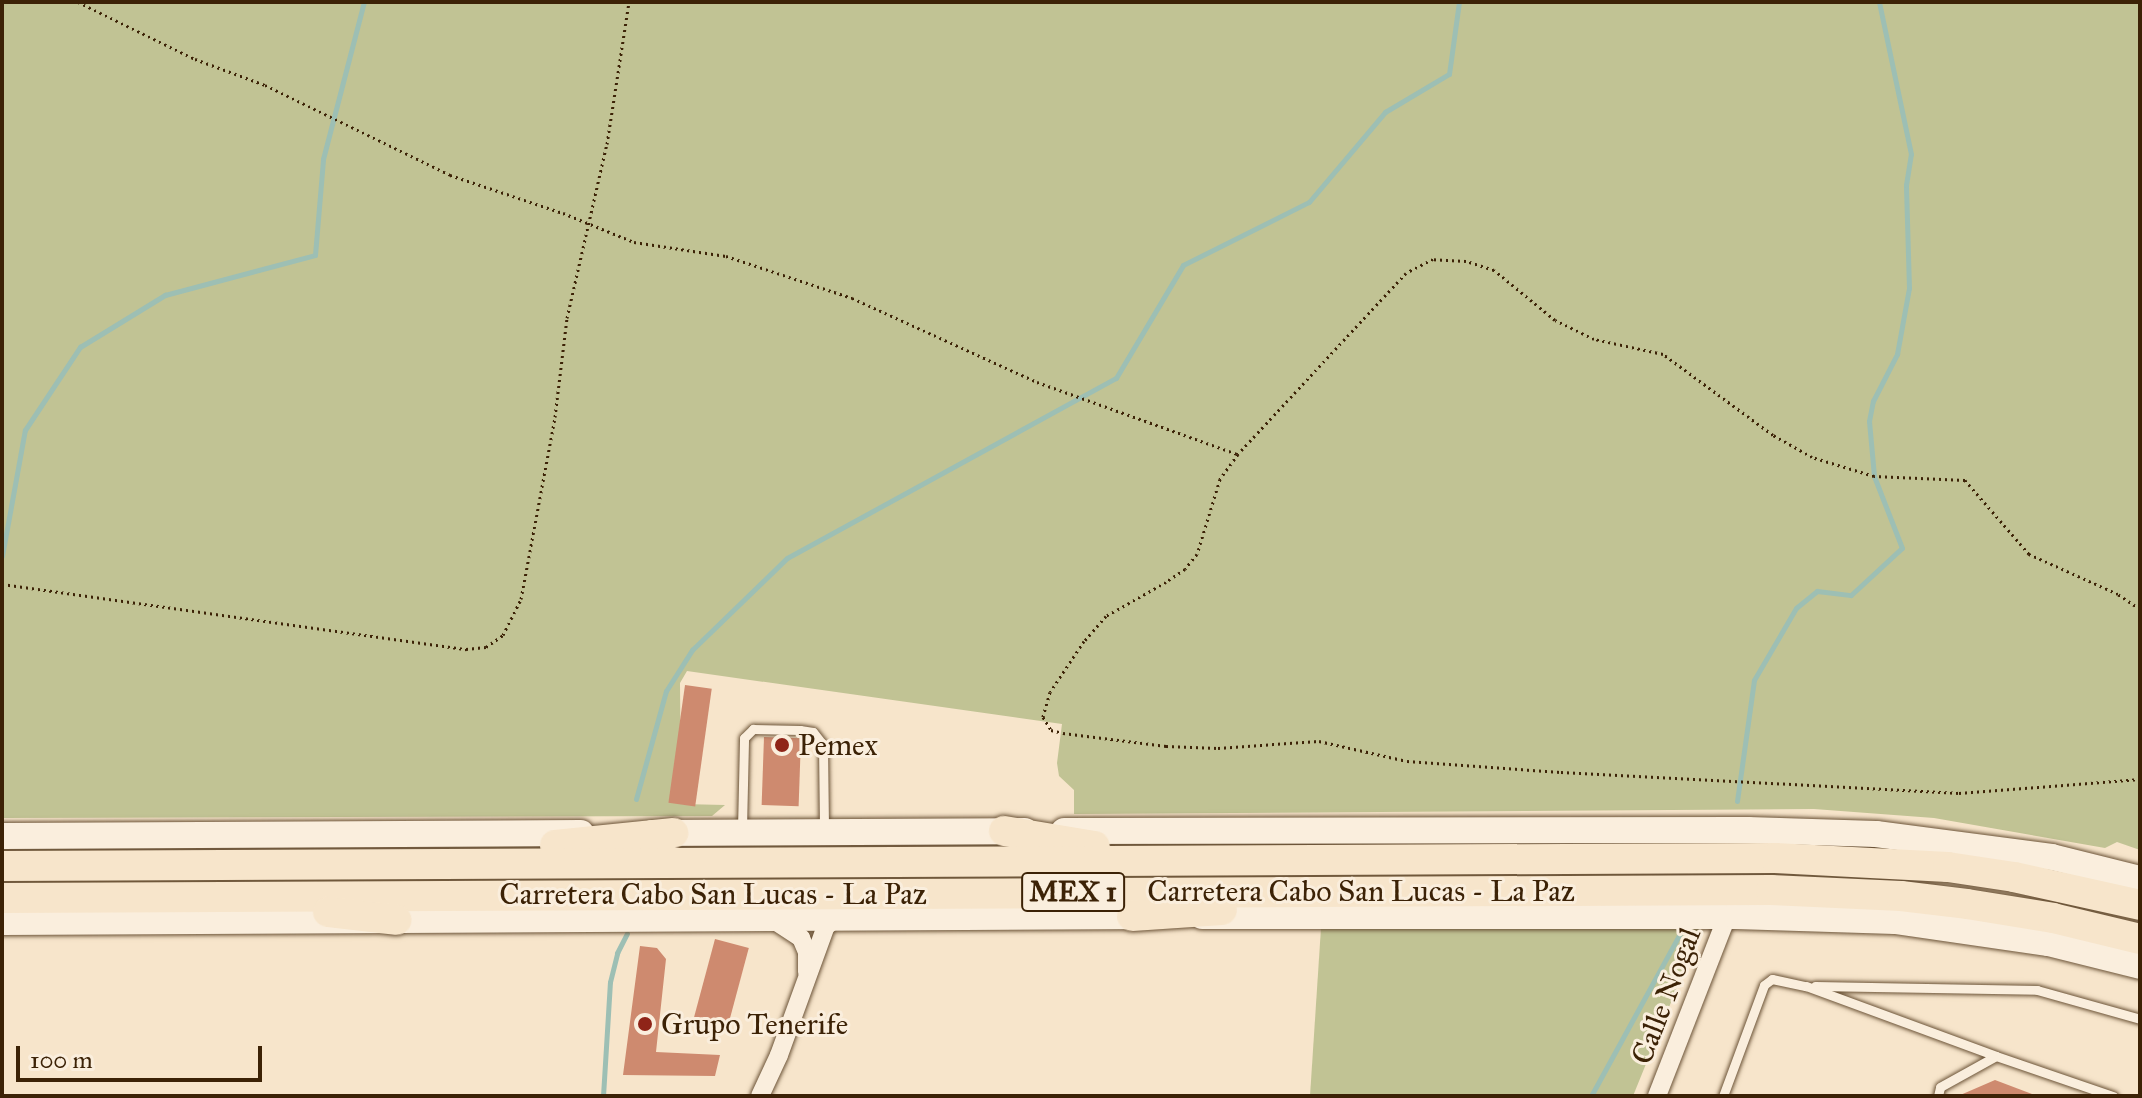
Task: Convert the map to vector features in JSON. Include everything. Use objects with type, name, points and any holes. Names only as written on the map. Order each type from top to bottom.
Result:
[{"type":"highway","points":[[1004,831],[1108,848],[1169,849],[1224,861]]},
{"type":"highway","points":[[373,863],[673,833]]},
{"type":"highway","name":"Carretera Cabo San Lucas - La Paz","points":[[2,866],[1775,858],[1881,861],[2014,877],[2140,905]]},
{"type":"highway","name":"Carretera Cabo San Lucas - La Paz","points":[[2,898],[1771,890],[1901,896],[2053,918],[2140,939]]},
{"type":"highway","points":[[1132,916],[1350,905],[1453,891]]},
{"type":"highway","points":[[211,898],[397,920]]},
{"type":"main road","points":[[2,836],[1004,831],[1829,832],[1955,842],[2052,857],[2140,879]]},
{"type":"main road","points":[[2,922],[1727,916],[1895,921],[1965,929],[2048,943],[2140,966]]},
{"type":"street","name":"Calle Nogal","points":[[1657,1096],[1727,916]]},
{"type":"street","points":[[771,918],[795,931],[804,942],[807,959],[805,982]]},
{"type":"street","points":[[760,1096],[826,926],[837,918]]},
{"type":"lane","points":[[742,833],[744,738],[753,729],[813,732],[823,745],[824,833]]},
{"type":"lane","points":[[1723,1096],[1764,985],[1772,979],[1806,986],[2113,1096]]},
{"type":"lane","points":[[1806,986],[2037,990],[2140,1019]]},
{"type":"lane","points":[[1938,1096],[1940,1087],[1996,1056]]},
{"type":"path","points":[[78,2],[195,59],[265,85],[450,175],[646,245],[726,256],[852,298],[1037,382],[1238,454]]},
{"type":"path","points":[[2,584],[466,649],[486,647],[503,635],[521,599],[555,417],[567,318],[590,225],[620,74],[629,2]]},
{"type":"path","points":[[2140,609],[2118,594],[2029,554],[1965,480],[1874,476],[1812,457],[1773,435],[1663,354],[1594,339],[1555,320],[1494,270],[1466,261],[1433,259],[1406,273],[1238,454],[1220,479],[1197,554],[1185,569],[1106,616],[1084,641],[1050,692],[1043,717],[1051,730],[1189,748],[1319,741],[1407,761],[1959,793],[2140,779]]},
{"type":"green space","points":[[2,2],[2140,2],[2140,850],[2117,842],[2105,848],[1934,818],[1814,809],[1074,814],[1074,790],[1059,776],[1057,763],[1062,724],[687,671],[680,683],[681,804],[725,805],[712,816],[2,818]]},
{"type":"green space","points":[[1702,926],[1633,1096],[1310,1096],[1321,928]]},
{"type":"building","points":[[685,685],[712,689],[695,807],[668,803]]},
{"type":"building","points":[[764,737],[801,738],[799,806],[762,805]]},
{"type":"building","points":[[715,939],[749,948],[726,1033],[692,1024]]},
{"type":"building","name":"Grupo Tenerife","points":[[640,946],[657,948],[666,959],[656,1052],[720,1055],[715,1076],[623,1075]]},
{"type":"building","points":[[1995,1080],[2035,1095],[1958,1096]]},
{"type":"waterway","points":[[2,556],[25,430],[80,347],[165,295],[315,255],[323,159],[364,2]]},
{"type":"waterway","points":[[636,799],[666,691],[692,650],[787,558],[1116,378],[1183,265],[1309,202],[1385,112],[1449,74],[1459,2]]},
{"type":"waterway","points":[[1737,801],[1754,680],[1796,608],[1817,591],[1851,595],[1902,548],[1874,476],[1869,421],[1873,401],[1897,354],[1909,288],[1906,185],[1911,154],[1879,2]]},
{"type":"waterway","points":[[1591,1096],[1684,926]]},
{"type":"waterway","points":[[603,1096],[610,982],[617,953],[627,933]]},
{"type":"place","name":"Pemex","points":[[782,745]]},
{"type":"place","name":"Grupo Tenerife","points":[[645,1024]]}]
